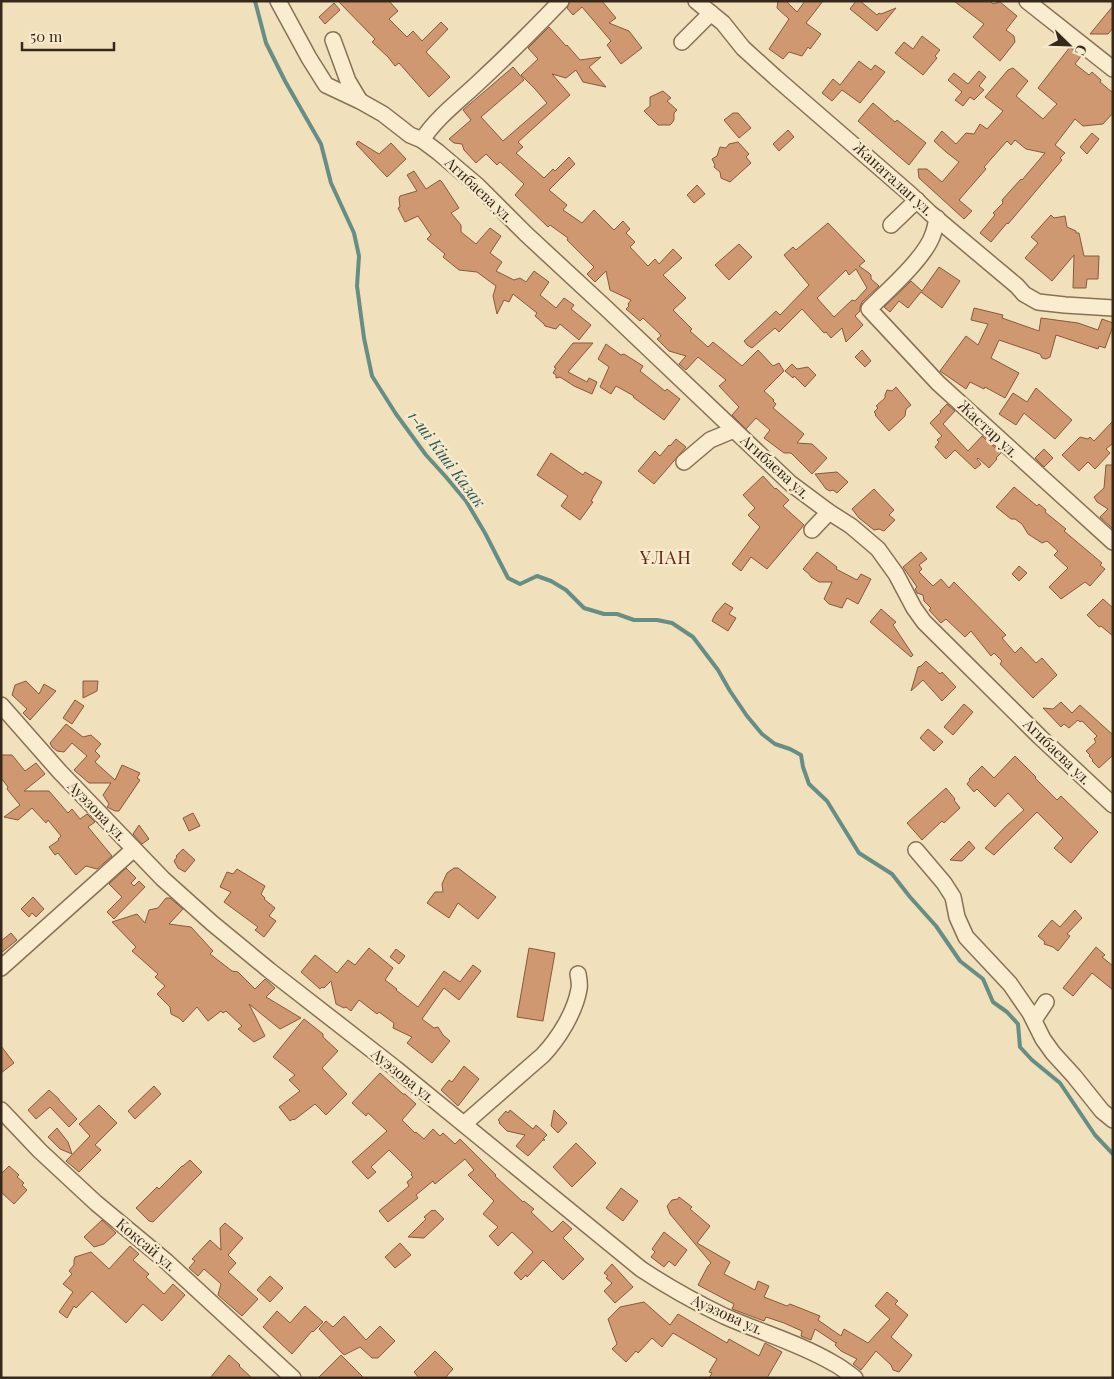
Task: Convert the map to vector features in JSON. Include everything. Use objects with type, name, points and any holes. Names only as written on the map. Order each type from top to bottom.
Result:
[{"type":"street","name":"Агибаева ул.","points":[[278,1],[326,85],[383,114],[410,135],[422,140],[478,186],[526,234],[790,484],[851,526],[878,549],[896,574],[914,608],[924,622],[1040,737],[1113,805]]},
{"type":"street","points":[[422,140],[430,127],[524,40],[561,1]]},
{"type":"street","name":"Жанаталап ул.","points":[[696,1],[723,23],[743,48],[768,71],[1024,294],[1038,302],[1113,308]]},
{"type":"street","points":[[1027,1],[1113,69]]},
{"type":"street","points":[[682,42],[711,13]]},
{"type":"street","points":[[332,40],[348,81],[360,101]]},
{"type":"street","points":[[891,225],[917,200]]},
{"type":"street","name":"Жастар ул.","points":[[936,218],[934,234],[928,246],[870,309],[938,383],[1113,542]]},
{"type":"street","points":[[684,462],[710,440],[734,430]]},
{"type":"street","points":[[812,530],[829,512]]},
{"type":"street","name":"Ауэзова ул.","points":[[1,705],[60,772],[163,878],[212,923],[395,1068],[641,1269],[694,1301],[812,1352],[834,1363],[855,1378]]},
{"type":"street","points":[[1,968],[134,848]]},
{"type":"street","points":[[916,850],[944,883],[953,897],[959,923],[966,937],[1014,978],[1043,1039],[1102,1111],[1113,1120]]},
{"type":"street","points":[[464,1124],[554,1043],[577,998],[580,987],[578,974]]},
{"type":"street","points":[[1034,1020],[1046,1002]]},
{"type":"street","name":"Коксай ул.","points":[[2,1112],[82,1190],[167,1262],[293,1378]]},
{"type":"building","points":[[338,1],[389,1],[398,11],[389,19],[407,37],[413,31],[422,41],[441,22],[448,29],[426,52],[450,77],[429,97],[399,63],[395,66],[372,42],[375,39]]},
{"type":"building","points":[[570,1],[602,1],[616,18],[609,23],[629,31],[642,48],[621,64],[607,45],[611,41],[582,7],[573,15],[567,8]]},
{"type":"building","points":[[778,1],[786,1],[797,12],[805,1],[823,1],[806,23],[821,34],[802,56],[789,52],[783,59],[769,49],[789,19],[777,8]]},
{"type":"building","points":[[856,1],[860,1],[877,15],[896,8],[877,31],[850,9]]},
{"type":"building","points":[[954,1],[990,1],[993,4],[1000,2],[1017,16],[1006,30],[1014,36],[1015,42],[1000,61],[973,37],[984,24]]},
{"type":"building","points":[[334,3],[340,10],[325,24],[319,17]]},
{"type":"building","points":[[1113,6],[1113,28],[1108,34],[1090,34]]},
{"type":"building","points":[[549,27],[580,60],[601,57],[589,67],[606,87],[583,82],[576,70],[566,78],[552,74],[570,95],[518,142],[523,147],[516,153],[544,178],[553,169],[555,171],[569,157],[575,164],[549,190],[567,205],[563,210],[582,223],[594,210],[614,230],[623,221],[630,229],[626,233],[635,242],[630,247],[648,266],[655,259],[659,264],[673,249],[682,258],[663,275],[686,298],[673,310],[692,329],[690,331],[708,347],[713,342],[742,366],[758,350],[773,366],[779,363],[784,371],[764,391],[774,400],[776,404],[773,408],[804,434],[797,443],[812,444],[827,458],[812,474],[791,453],[784,453],[764,438],[770,430],[756,418],[746,429],[732,415],[739,407],[719,386],[726,380],[698,357],[686,370],[679,364],[686,356],[669,351],[657,339],[661,336],[659,333],[643,318],[640,321],[626,309],[631,300],[610,290],[606,271],[595,282],[587,274],[594,267],[567,240],[568,238],[550,225],[548,227],[515,195],[524,184],[500,162],[497,165],[486,154],[476,163],[464,150],[462,144],[454,143],[449,139],[471,120],[463,110],[513,67],[524,80],[481,117],[503,141],[547,103],[521,75],[538,59],[528,48]]},
{"type":"building","points":[[922,36],[940,50],[935,56],[937,58],[923,75],[895,53],[904,42],[913,49]]},
{"type":"building","points":[[1070,47],[1081,56],[1075,64],[1089,75],[1092,72],[1113,93],[1113,113],[1103,124],[1083,126],[1075,119],[1055,145],[1065,153],[1060,158],[1062,160],[991,242],[980,233],[995,215],[993,213],[1003,203],[1002,200],[1045,153],[1026,149],[1015,140],[1011,145],[1007,141],[959,200],[972,211],[964,219],[919,178],[918,169],[927,169],[942,182],[959,162],[934,141],[942,131],[956,144],[966,133],[974,134],[980,124],[987,129],[1003,111],[985,97],[1008,70],[1013,68],[1028,81],[1016,96],[1043,119],[1057,104],[1038,88]]},
{"type":"building","points":[[859,61],[871,70],[875,65],[885,72],[860,103],[842,90],[832,101],[822,93],[833,79],[840,85]]},
{"type":"building","points":[[979,71],[986,77],[979,86],[984,90],[974,100],[970,97],[963,106],[955,100],[962,92],[948,80],[954,73],[968,84]]},
{"type":"building","points":[[663,91],[671,98],[667,101],[677,110],[674,113],[674,120],[670,125],[658,125],[644,111],[650,106],[650,97]]},
{"type":"building","points":[[873,103],[895,122],[897,120],[926,143],[909,165],[858,121]]},
{"type":"building","points":[[733,113],[738,113],[751,128],[739,138],[724,120]]},
{"type":"building","points":[[788,130],[794,137],[779,151],[773,144]]},
{"type":"building","points":[[1092,133],[1099,139],[1087,154],[1080,147]]},
{"type":"building","points":[[358,141],[379,154],[391,143],[406,159],[387,177],[356,144]]},
{"type":"building","points":[[738,142],[749,154],[746,157],[751,163],[730,182],[721,178],[720,172],[714,167],[712,159],[717,156],[720,147],[726,148],[729,144]]},
{"type":"building","points":[[414,171],[426,189],[440,180],[442,182],[459,208],[451,213],[461,225],[461,232],[476,244],[490,228],[501,236],[490,253],[502,262],[496,271],[514,280],[520,278],[526,282],[534,271],[549,282],[540,295],[556,308],[564,298],[574,305],[571,309],[591,325],[579,340],[560,324],[556,329],[545,326],[535,316],[537,313],[513,294],[509,302],[504,300],[497,314],[493,296],[496,286],[477,272],[459,270],[443,257],[445,254],[427,239],[431,235],[418,216],[405,222],[398,208],[400,207],[399,199],[400,196],[417,191],[407,175]]},
{"type":"building","points":[[697,185],[705,194],[694,203],[687,195]]},
{"type":"building","points":[[1051,215],[1054,218],[1065,216],[1067,227],[1079,233],[1084,256],[1099,256],[1098,279],[1087,279],[1086,288],[1073,288],[1074,255],[1052,281],[1025,258],[1038,243],[1031,237]]},
{"type":"building","points":[[828,223],[865,261],[859,266],[871,275],[871,279],[879,286],[862,302],[860,311],[855,316],[863,325],[846,342],[842,328],[831,338],[802,309],[779,332],[775,328],[752,348],[744,341],[776,311],[780,315],[809,285],[784,255],[793,247],[796,250]],"holes":[[[856,269],[867,288],[855,301],[852,300],[834,317],[817,298],[846,270],[849,275]]]},
{"type":"building","points":[[739,244],[752,257],[729,280],[715,265]]},
{"type":"building","points":[[939,267],[960,281],[942,308],[921,292],[908,308],[899,301],[890,312],[884,307],[911,281],[922,291]]},
{"type":"building","points":[[974,308],[1003,315],[1002,318],[1039,331],[1041,318],[1078,323],[1098,330],[1102,319],[1113,323],[1113,326],[1105,348],[1099,346],[1098,349],[1056,335],[1050,357],[1046,359],[1042,358],[1040,354],[999,340],[991,358],[1019,373],[1005,398],[985,387],[984,389],[970,382],[966,389],[940,371],[966,336],[978,345],[988,324],[971,320]]},
{"type":"building","points":[[573,343],[593,343],[568,372],[587,382],[589,378],[597,382],[592,394],[560,377],[556,378],[556,375],[553,373],[556,368],[554,367]]},
{"type":"building","points":[[606,344],[621,355],[624,354],[643,366],[640,371],[665,391],[667,389],[680,399],[664,420],[634,396],[616,386],[611,394],[600,387],[609,367],[598,359]]},
{"type":"building","points":[[862,350],[871,361],[865,367],[855,357]]},
{"type":"building","points":[[792,364],[797,369],[808,367],[816,375],[805,387],[794,376],[793,378],[785,371]]},
{"type":"building","points":[[896,387],[911,405],[906,409],[905,416],[889,431],[874,412],[878,408],[876,406],[885,398],[887,390],[892,391]]},
{"type":"building","points":[[1036,388],[1072,420],[1055,439],[1024,413],[1016,425],[999,414],[1013,393],[1027,402]]},
{"type":"building","points":[[947,404],[955,411],[943,424],[968,451],[982,436],[1001,453],[989,468],[978,458],[981,464],[975,469],[955,450],[946,459],[935,447],[939,442],[937,440],[942,436],[930,423]]},
{"type":"building","points":[[1113,421],[1113,443],[1106,449],[1110,453],[1095,469],[1088,462],[1079,471],[1062,455],[1080,437],[1088,439],[1090,437],[1094,441]]},
{"type":"building","points":[[676,439],[686,447],[654,484],[638,471],[655,451],[660,456]]},
{"type":"building","points":[[1044,449],[1053,458],[1044,467],[1035,458]]},
{"type":"building","points":[[551,453],[583,475],[585,472],[602,482],[591,501],[593,502],[580,520],[561,506],[568,496],[537,475]]},
{"type":"building","points":[[1106,465],[1113,465],[1113,529],[1100,517],[1108,509],[1097,502],[1094,497],[1104,488]]},
{"type":"building","points":[[837,472],[848,482],[837,493],[826,489],[815,474]]},
{"type":"building","points":[[763,476],[789,500],[783,506],[804,525],[767,569],[751,557],[741,571],[732,564],[760,527],[748,515],[755,508],[743,495]]},
{"type":"building","points":[[1014,487],[1037,506],[1039,504],[1046,510],[1045,512],[1066,529],[1064,531],[1102,563],[1100,565],[1105,569],[1090,586],[1085,582],[1061,599],[1049,587],[1068,568],[1054,555],[1058,551],[1047,541],[1042,543],[1028,534],[1022,524],[1015,519],[1011,519],[996,507]]},
{"type":"building","points":[[874,489],[894,510],[889,515],[895,520],[884,531],[874,530],[859,518],[852,509]]},
{"type":"building","points":[[817,552],[837,567],[836,569],[857,580],[861,574],[871,579],[858,604],[847,598],[842,608],[829,604],[824,599],[832,582],[819,582],[803,569]]},
{"type":"building","points":[[921,552],[927,559],[919,565],[922,569],[919,572],[933,586],[941,579],[949,588],[954,582],[1006,635],[1002,638],[1015,653],[1021,647],[1036,663],[1042,658],[1057,675],[1033,698],[1000,664],[1002,661],[994,653],[991,656],[971,631],[965,637],[946,619],[941,623],[929,610],[931,608],[924,601],[923,595],[917,593],[915,589],[917,587],[903,567]]},
{"type":"building","points":[[1019,566],[1027,573],[1019,581],[1012,574]]},
{"type":"building","points":[[1103,599],[1113,608],[1113,636],[1101,626],[1099,627],[1087,615]]},
{"type":"building","points":[[725,603],[733,608],[729,614],[736,618],[728,631],[712,621]]},
{"type":"building","points":[[881,609],[896,622],[893,625],[913,655],[911,657],[870,622]]},
{"type":"building","points":[[926,661],[940,674],[942,672],[956,687],[942,701],[923,680],[911,691],[918,667]]},
{"type":"building","points":[[26,681],[39,694],[44,684],[56,691],[30,720],[23,713],[27,709],[12,695],[15,685]]},
{"type":"building","points":[[83,681],[98,681],[97,691],[83,698]]},
{"type":"building","points":[[75,700],[84,706],[72,724],[63,718]]},
{"type":"building","points":[[1061,702],[1072,713],[1080,705],[1113,735],[1113,755],[1099,768],[1086,751],[1096,742],[1094,739],[1097,736],[1082,721],[1078,720],[1069,728],[1064,724],[1061,727],[1043,708],[1053,709]]},
{"type":"building","points":[[964,704],[973,712],[953,735],[944,727]]},
{"type":"building","points":[[66,724],[83,737],[91,735],[101,744],[95,751],[100,756],[95,762],[115,780],[122,765],[140,773],[137,778],[140,780],[119,811],[107,807],[109,804],[103,795],[111,783],[89,783],[74,770],[87,756],[72,743],[64,752],[57,751],[52,747],[50,743]]},
{"type":"building","points":[[928,729],[943,742],[934,751],[920,738]]},
{"type":"building","points":[[1,755],[12,755],[25,771],[36,763],[45,774],[24,791],[49,791],[68,813],[72,809],[80,819],[87,814],[95,822],[88,827],[112,856],[97,869],[86,866],[76,875],[58,853],[55,855],[49,847],[59,840],[61,836],[48,820],[46,823],[32,808],[18,820],[4,817],[20,805],[1,778]]},
{"type":"building","points":[[1015,756],[1057,800],[1061,796],[1098,832],[1071,863],[1054,848],[1063,838],[1037,812],[994,855],[985,848],[1024,810],[1008,793],[995,807],[977,789],[974,792],[967,784],[969,779],[982,766],[994,778]]},
{"type":"building","points":[[946,788],[960,808],[944,823],[942,821],[922,840],[907,823]]},
{"type":"building","points":[[193,813],[200,826],[189,831],[183,818]]},
{"type":"building","points":[[139,825],[149,839],[142,844],[133,834]]},
{"type":"building","points":[[969,841],[975,848],[962,861],[950,860]]},
{"type":"building","points":[[183,849],[195,860],[185,872],[178,868],[174,861]]},
{"type":"building","points":[[126,868],[136,878],[131,883],[134,886],[139,881],[145,887],[114,919],[107,912],[122,897],[109,884]]},
{"type":"building","points":[[454,868],[458,868],[496,897],[478,919],[458,903],[449,918],[427,903],[435,892],[443,892],[442,884],[447,873]]},
{"type":"building","points":[[237,869],[265,886],[261,894],[275,908],[269,916],[276,921],[264,937],[255,930],[258,927],[224,902],[231,892],[220,887],[227,872],[233,874]]},
{"type":"building","points":[[33,897],[44,909],[36,917],[32,913],[29,917],[21,909]]},
{"type":"building","points":[[166,898],[170,898],[183,909],[169,924],[191,927],[213,951],[210,954],[232,971],[238,972],[255,989],[265,979],[275,988],[266,997],[301,1018],[280,1029],[249,1004],[265,1036],[254,1042],[238,1029],[242,1026],[226,1011],[223,1013],[221,1011],[208,1021],[197,1007],[183,1022],[171,1014],[170,1007],[157,994],[165,986],[155,977],[158,974],[132,951],[136,947],[112,922],[137,914],[145,923],[149,910],[158,908]]},
{"type":"building","points":[[1075,910],[1082,918],[1067,934],[1070,936],[1058,951],[1044,944],[1045,942],[1038,936],[1052,920],[1060,927]]},
{"type":"building","points":[[11,933],[17,940],[1,953],[1,941]]},
{"type":"building","points":[[1096,947],[1105,955],[1102,957],[1113,966],[1113,990],[1092,973],[1073,996],[1063,988]]},
{"type":"building","points":[[369,948],[393,968],[385,980],[418,1007],[444,971],[460,982],[473,965],[481,971],[459,1000],[444,988],[422,1019],[434,1028],[438,1027],[450,1041],[432,1063],[407,1043],[412,1037],[393,1028],[394,1023],[379,1012],[377,1014],[359,1000],[351,1011],[346,1007],[344,1008],[336,1004],[331,981],[324,988],[320,989],[301,972],[315,955],[337,973],[348,960],[355,965]]},
{"type":"building","points":[[529,948],[555,953],[543,1021],[517,1017]]},
{"type":"building","points":[[396,949],[405,956],[399,964],[390,957]]},
{"type":"building","points":[[304,1019],[323,1034],[323,1037],[338,1051],[322,1068],[347,1094],[326,1115],[315,1104],[290,1121],[279,1107],[300,1091],[289,1080],[295,1075],[273,1057]]},
{"type":"building","points":[[1,1046],[14,1063],[1,1073]]},
{"type":"building","points":[[464,1066],[479,1079],[458,1106],[441,1090],[449,1080],[452,1082]]},
{"type":"building","points":[[380,1073],[416,1104],[402,1120],[415,1133],[424,1139],[433,1129],[440,1136],[443,1133],[455,1144],[460,1139],[495,1176],[523,1202],[534,1209],[531,1212],[552,1232],[563,1221],[572,1229],[563,1238],[584,1259],[563,1280],[543,1260],[527,1277],[526,1275],[521,1280],[514,1273],[533,1252],[512,1232],[498,1246],[489,1236],[498,1227],[483,1214],[494,1201],[468,1175],[474,1170],[465,1159],[435,1184],[433,1181],[416,1195],[418,1198],[388,1222],[379,1211],[409,1186],[407,1182],[413,1177],[412,1173],[389,1150],[371,1167],[376,1172],[368,1179],[352,1162],[387,1131],[368,1113],[366,1116],[352,1103]]},
{"type":"building","points":[[154,1086],[161,1094],[135,1119],[128,1111]]},
{"type":"building","points":[[49,1090],[77,1119],[69,1127],[50,1107],[36,1119],[28,1110]]},
{"type":"building","points":[[99,1105],[117,1123],[95,1145],[101,1150],[79,1172],[66,1161],[90,1136],[79,1124]]},
{"type":"building","points":[[510,1110],[533,1129],[536,1125],[547,1135],[543,1139],[545,1140],[528,1156],[516,1146],[525,1135],[507,1131],[499,1123],[498,1120],[506,1111],[508,1113]]},
{"type":"building","points":[[554,1110],[567,1123],[558,1133],[551,1126]]},
{"type":"building","points":[[57,1128],[68,1142],[72,1154],[60,1149],[48,1137]]},
{"type":"building","points":[[576,1143],[596,1163],[572,1187],[553,1167]]},
{"type":"building","points":[[190,1160],[202,1172],[153,1222],[149,1221],[136,1208],[157,1187],[159,1189]]},
{"type":"building","points":[[9,1166],[19,1175],[17,1177],[24,1183],[22,1185],[27,1190],[14,1204],[1,1192],[1,1174]]},
{"type":"building","points":[[621,1188],[638,1201],[623,1221],[606,1208]]},
{"type":"building","points":[[679,1197],[692,1207],[690,1209],[710,1226],[697,1243],[730,1262],[724,1274],[755,1290],[758,1281],[769,1286],[764,1297],[787,1306],[790,1304],[820,1316],[818,1320],[841,1336],[844,1329],[868,1343],[890,1319],[875,1306],[887,1292],[898,1301],[895,1304],[908,1315],[891,1337],[912,1355],[910,1358],[899,1372],[893,1370],[891,1365],[876,1351],[861,1370],[853,1364],[857,1359],[841,1351],[835,1345],[837,1342],[815,1329],[811,1340],[801,1336],[802,1331],[784,1323],[766,1317],[764,1321],[732,1309],[734,1304],[698,1285],[711,1263],[670,1214],[667,1206],[672,1200]]},
{"type":"building","points":[[432,1210],[435,1210],[444,1219],[424,1238],[408,1237],[426,1219],[424,1217]]},
{"type":"building","points":[[102,1220],[116,1233],[104,1244],[94,1247],[84,1237]]},
{"type":"building","points":[[225,1223],[243,1238],[228,1255],[236,1263],[228,1272],[258,1299],[242,1316],[218,1295],[221,1284],[204,1269],[198,1276],[189,1268],[195,1261],[192,1259],[210,1240],[221,1250],[220,1228]]},
{"type":"building","points":[[664,1232],[687,1250],[675,1266],[669,1261],[664,1267],[651,1257],[655,1252],[652,1249]]},
{"type":"building","points":[[400,1243],[411,1255],[395,1268],[385,1257]]},
{"type":"building","points":[[130,1246],[139,1254],[133,1260],[149,1274],[146,1277],[164,1294],[173,1284],[185,1295],[162,1321],[143,1304],[126,1323],[92,1291],[76,1308],[74,1306],[67,1318],[59,1312],[73,1292],[63,1284],[72,1274],[69,1271],[74,1265],[75,1257],[91,1252],[109,1269]]},
{"type":"building","points":[[612,1264],[633,1287],[615,1303],[604,1291],[612,1283],[606,1278],[608,1276],[604,1273]]},
{"type":"building","points":[[270,1276],[283,1288],[270,1302],[257,1290]]},
{"type":"building","points":[[644,1302],[670,1325],[678,1314],[727,1343],[729,1339],[759,1356],[765,1343],[782,1352],[767,1378],[709,1378],[712,1373],[709,1372],[717,1359],[673,1333],[662,1347],[652,1338],[638,1353],[636,1351],[626,1362],[612,1349],[617,1344],[608,1319],[620,1307]]},
{"type":"building","points":[[305,1306],[323,1322],[312,1331],[292,1354],[263,1327],[277,1311],[290,1323]]},
{"type":"building","points":[[344,1316],[366,1340],[380,1326],[395,1341],[378,1358],[372,1358],[360,1347],[344,1355],[319,1329],[326,1321],[333,1327]]},
{"type":"building","points":[[435,1351],[453,1369],[445,1378],[419,1378],[414,1372]]},
{"type":"building","points":[[229,1355],[239,1366],[252,1378],[210,1378]]},
{"type":"building","points":[[341,1355],[364,1378],[318,1378]]},
{"type":"waterway","name":"1-ші Кіші Казак","points":[[255,1],[266,43],[321,144],[331,183],[354,233],[359,256],[357,286],[364,338],[372,376],[396,414],[426,455],[466,501],[508,578],[520,584],[537,576],[551,581],[566,590],[584,608],[604,614],[617,614],[634,620],[657,620],[672,623],[693,637],[718,670],[747,716],[762,734],[775,744],[801,755],[809,784],[827,801],[859,853],[892,874],[936,926],[960,961],[983,979],[993,1002],[1007,1012],[1018,1024],[1020,1047],[1032,1060],[1060,1083],[1095,1135],[1113,1154]]},
{"type":"district","name":"ҰЛАН","points":[[666,558]]}]
